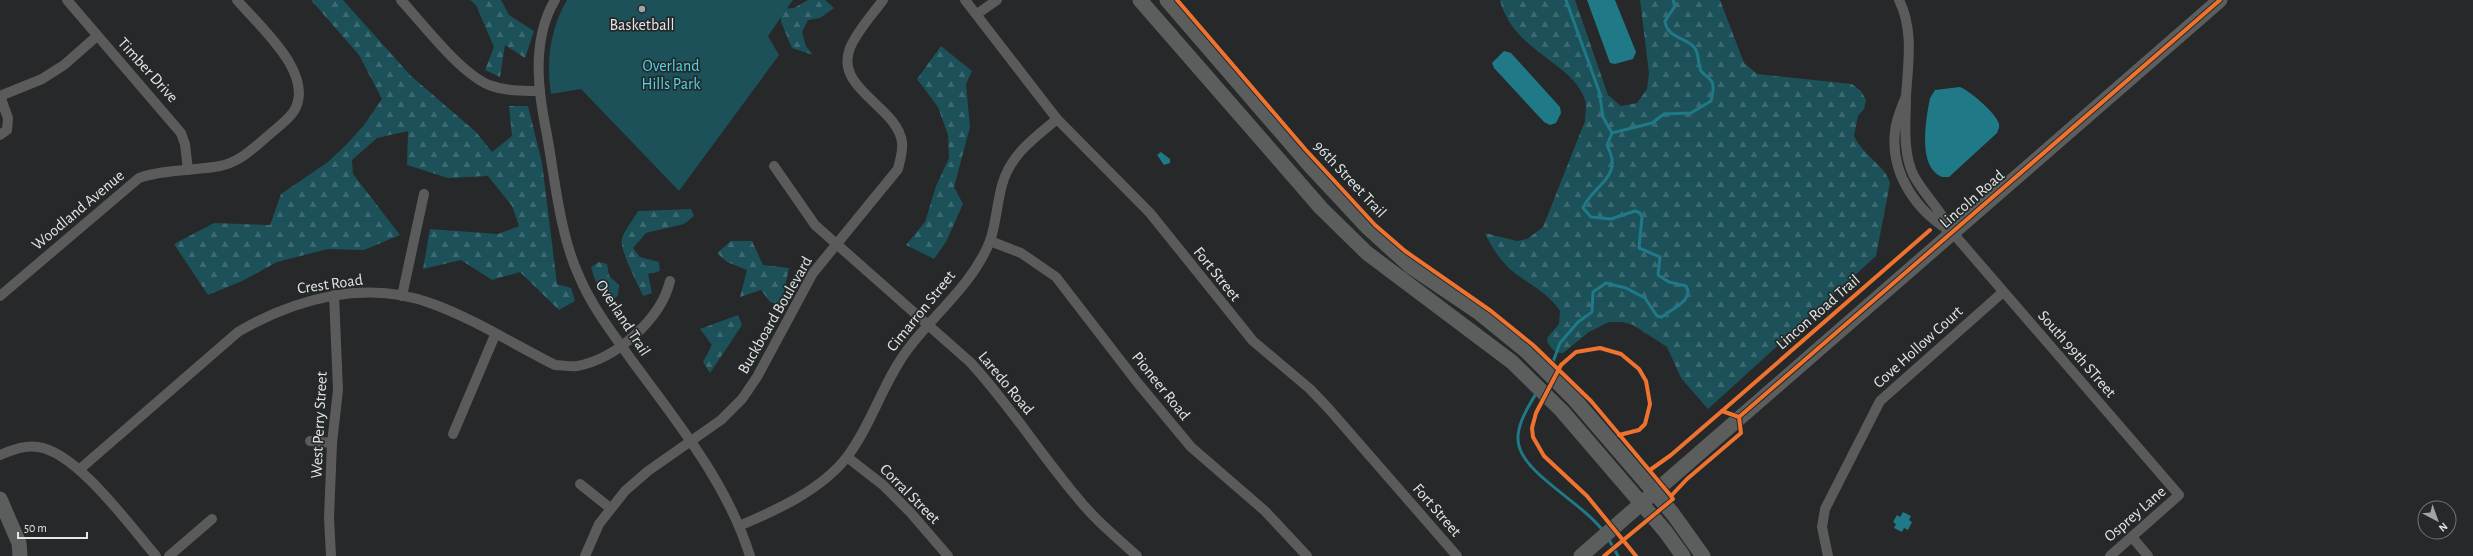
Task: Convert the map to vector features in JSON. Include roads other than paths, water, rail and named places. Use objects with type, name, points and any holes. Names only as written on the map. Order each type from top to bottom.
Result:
[{"type":"main road","points":[[1140,0],[1321,208],[1367,253],[1512,362],[1562,411],[1642,504],[1683,556]]},
{"type":"main road","points":[[1167,0],[1312,168],[1367,227],[1410,266],[1478,312],[1526,351],[1575,400],[1654,492],[1703,556]]},
{"type":"main road","name":"Lincoln Road","points":[[1585,553],[2220,0]]},
{"type":"main road","points":[[0,499],[19,543],[20,556]]},
{"type":"street","name":"Timber Drive","points":[[67,0],[181,133],[186,144],[188,170]]},
{"type":"street","name":"Woodland Avenue","points":[[0,296],[139,178],[156,172],[221,166],[238,160],[284,123],[294,111],[299,95],[299,80],[292,65],[236,0]]},
{"type":"street","points":[[401,0],[470,74],[488,84],[506,90],[540,90]]},
{"type":"street","name":"Overland Trail","points":[[555,0],[543,28],[539,55],[540,90],[565,232],[578,276],[600,316],[691,441],[714,477],[739,526],[750,556]]},
{"type":"street","name":"Buckboard Boulevard","points":[[585,556],[599,524],[610,508],[625,491],[648,471],[721,420],[742,399],[757,377],[813,273],[898,169],[902,155],[902,141],[898,131],[890,118],[858,86],[850,73],[848,61],[850,49],[857,35],[883,0]]},
{"type":"street","name":"Fort Street","points":[[965,0],[1057,119],[1150,213],[1253,341],[1310,389],[1329,409],[1457,556]]},
{"type":"street","points":[[977,14],[997,0]]},
{"type":"street","points":[[1899,0],[1905,17],[1910,44],[1906,96],[1907,144],[1914,175],[1943,214],[1952,232]]},
{"type":"street","points":[[0,135],[7,130],[9,125],[0,96],[42,79],[64,65],[97,36]]},
{"type":"street","name":"Cimarron Street","points":[[739,526],[810,490],[830,475],[847,457],[896,366],[929,324],[972,274],[990,241],[1002,184],[1009,165],[1025,146],[1057,119]]},
{"type":"street","name":"Laredo Road","points":[[774,166],[815,225],[836,245],[929,324],[993,387],[1076,496],[1097,520],[1137,556]]},
{"type":"street","points":[[402,296],[424,194]]},
{"type":"street","name":"South 99th STreet","points":[[1952,232],[2179,495]]},
{"type":"street","name":"Pioneer Road","points":[[990,241],[1021,253],[1056,277],[1141,387],[1191,446],[1265,510],[1308,556]]},
{"type":"street","name":"Crest Road","points":[[80,468],[238,332],[267,314],[294,304],[355,292],[402,296],[432,304],[555,365],[576,366],[598,359],[621,345],[659,308],[667,294],[670,281]]},
{"type":"street","name":"Cove Hollow Court","points":[[1828,556],[1822,519],[1880,401],[2003,292]]},
{"type":"street","name":"West Perry Street","points":[[331,556],[329,518],[332,443],[338,390],[334,295]]},
{"type":"street","points":[[453,434],[495,335]]},
{"type":"street","points":[[310,441],[332,443]]},
{"type":"street","points":[[0,455],[19,447],[39,446],[54,452],[80,468],[156,556]]},
{"type":"street","name":"Corral Street","points":[[847,457],[883,485],[910,512],[948,556]]},
{"type":"street","points":[[580,484],[610,508]]},
{"type":"street","name":"Osprey Lane","points":[[2110,556],[2179,495]]},
{"type":"street","points":[[169,556],[212,519]]},
{"type":"street","points":[[2132,538],[2148,556]]},
{"type":"waterway","points":[[1566,0],[1599,91],[1603,117],[1612,133]]},
{"type":"waterway","points":[[1550,370],[1560,343],[1578,322],[1592,312],[1593,292],[1606,283],[1626,288],[1645,298],[1657,316],[1662,317],[1681,304],[1687,296],[1688,291],[1686,286],[1669,282],[1658,275],[1660,257],[1639,248],[1642,217],[1640,213],[1635,211],[1611,219],[1591,217],[1583,208],[1590,196],[1610,174],[1612,158],[1607,145],[1612,133],[1652,123],[1664,114],[1691,113],[1711,101],[1713,84],[1701,71],[1696,50],[1690,44],[1669,31],[1666,27],[1665,21],[1675,6],[1673,0]]},
{"type":"waterway","points":[[1537,392],[1523,418],[1518,432],[1519,446],[1524,457],[1532,468],[1595,521],[1604,532]]},
{"type":"waterway","points":[[1608,538],[1618,556]]},
{"type":"place","name":"Basketball","points":[[642,9]]},
{"type":"park label","name":"Overland Hills Park","points":[[671,75]]}]
